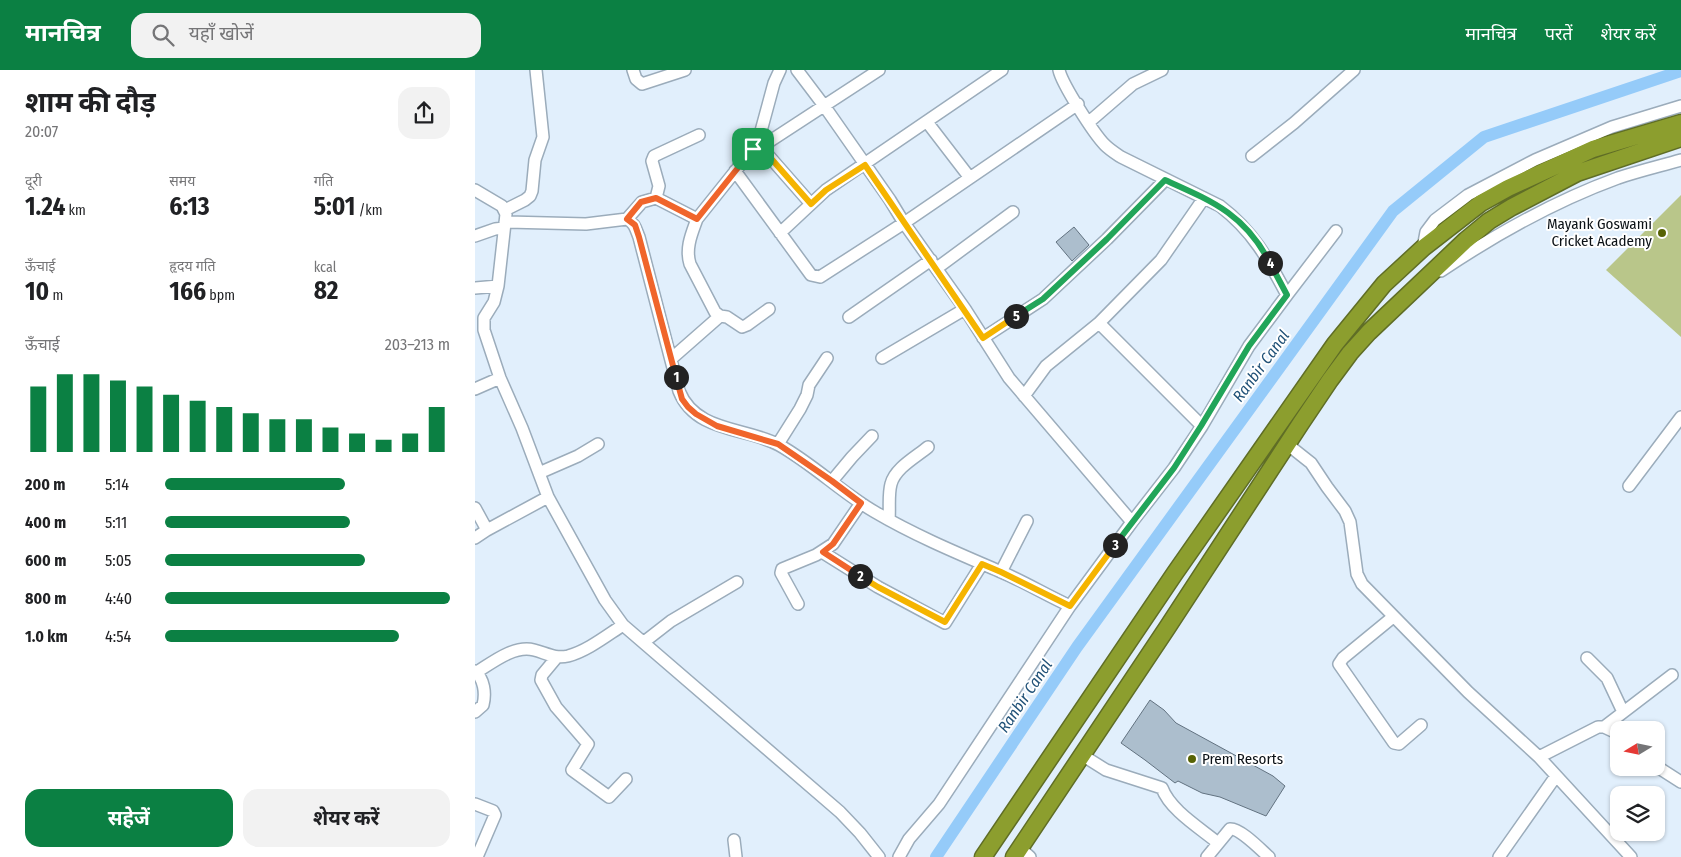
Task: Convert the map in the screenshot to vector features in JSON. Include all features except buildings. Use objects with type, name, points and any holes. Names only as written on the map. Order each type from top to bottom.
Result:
[{"type":"highway","points":[[983,857],[1175,573],[1335,344],[1384,284],[1423,248],[1481,203],[1539,172],[1593,149],[1681,123]]},
{"type":"highway","points":[[1021,854],[1082,755],[1287,444],[1330,380],[1369,332],[1418,287],[1436,267],[1489,221],[1577,173],[1681,138]]},
{"type":"street","points":[[505,210],[525,200],[532,191],[535,160],[543,137],[536,70]]},
{"type":"street","points":[[633,70],[636,80],[641,84],[685,70]]},
{"type":"street","points":[[757,148],[774,83],[780,70]]},
{"type":"street","points":[[797,70],[890,200],[904,223],[965,309],[1009,378],[1132,522]]},
{"type":"street","points":[[769,309],[747,325],[742,326],[727,317],[720,316],[712,306],[688,257],[687,251],[697,219],[735,171],[757,148],[825,107],[879,70]]},
{"type":"street","points":[[780,233],[826,190],[1001,70]]},
{"type":"street","points":[[1089,122],[1133,84],[1162,70]]},
{"type":"street","points":[[1252,156],[1294,123],[1354,70]]},
{"type":"street","points":[[1057,71],[1089,122],[1111,151],[1165,180],[1220,206],[1244,226],[1266,256],[1287,295]]},
{"type":"street","points":[[735,171],[811,275],[820,277],[904,223],[1078,104]]},
{"type":"street","points":[[1423,248],[1426,232],[1435,220],[1468,195],[1535,160],[1612,127],[1681,106]]},
{"type":"street","points":[[927,122],[971,178]]},
{"type":"street","points":[[656,198],[659,186],[652,161],[654,156],[699,135]]},
{"type":"street","points":[[757,148],[811,204]]},
{"type":"street","points":[[1418,287],[1463,256],[1551,206],[1618,178],[1681,160]]},
{"type":"street","points":[[983,338],[1043,299],[1107,239],[1165,180]]},
{"type":"street","points":[[475,190],[498,203],[505,210],[498,286],[494,302],[484,318],[480,331],[548,497],[605,600],[623,626],[644,642],[840,812],[865,838],[879,857]]},
{"type":"street","points":[[627,219],[641,202],[656,198],[697,219]]},
{"type":"street","points":[[1023,396],[1046,366],[1099,324],[1161,260],[1204,198]]},
{"type":"street","points":[[849,317],[1013,212]]},
{"type":"street","points":[[475,236],[505,225],[585,224],[627,219],[635,225],[639,237],[679,391],[688,407],[696,414],[717,426],[778,444],[861,503],[889,520],[1070,606]]},
{"type":"street","points":[[899,857],[909,839],[939,804],[1070,606],[1174,468],[1249,346],[1336,231]]},
{"type":"street","points":[[475,288],[498,286]]},
{"type":"street","points":[[882,358],[965,309]]},
{"type":"street","points":[[671,359],[720,316]]},
{"type":"street","points":[[1099,324],[1201,426]]},
{"type":"street","points":[[778,444],[801,409],[809,386],[827,358]]},
{"type":"street","points":[[475,389],[500,378]]},
{"type":"street","points":[[1629,486],[1681,417]]},
{"type":"street","points":[[832,481],[873,436]]},
{"type":"street","points":[[539,473],[578,456],[598,444]]},
{"type":"street","points":[[1287,444],[1311,463],[1345,511],[1349,522],[1359,580],[1468,692],[1539,757],[1631,857]]},
{"type":"street","points":[[889,520],[893,478],[901,469],[928,448]]},
{"type":"street","points":[[475,538],[548,497]]},
{"type":"street","points":[[798,604],[781,573],[782,569],[823,552],[833,544],[861,503]]},
{"type":"street","points":[[475,508],[487,530]]},
{"type":"street","points":[[1001,572],[1027,521]]},
{"type":"street","points":[[823,552],[878,587],[945,622],[982,564]]},
{"type":"street","points":[[644,642],[671,622],[737,582]]},
{"type":"street","points":[[1393,617],[1343,658],[1339,664],[1394,743],[1399,744],[1421,725]]},
{"type":"street","points":[[475,712],[483,704],[484,700],[483,685],[476,671],[507,655],[528,649],[557,658],[576,653],[623,626]]},
{"type":"street","points":[[557,658],[542,675],[541,680],[556,707],[588,744],[572,770],[609,796],[626,779]]},
{"type":"street","points":[[1587,658],[1607,678],[1623,712]]},
{"type":"street","points":[[1604,727],[1672,675]]},
{"type":"street","points":[[1539,757],[1598,727],[1610,730]]},
{"type":"street","points":[[1082,755],[1106,770],[1162,788],[1164,795],[1174,806],[1219,843]]},
{"type":"street","points":[[1665,772],[1681,782]]},
{"type":"street","points":[[1499,857],[1556,776]]},
{"type":"street","points":[[475,804],[493,811],[495,815],[477,857]]},
{"type":"street","points":[[1207,857],[1230,829],[1235,828],[1269,857]]},
{"type":"street","points":[[734,840],[737,857]]},
{"type":"green space","name":"Mayank Goswami Cricket Academy","points":[[1681,195],[1681,337],[1606,270]]},
{"type":"waterway","name":"Ranbir Canal","points":[[936,857],[1077,647],[1393,211],[1484,137],[1681,71]]},
{"type":"place","name":"Mayank Goswami Cricket Academy","points":[[1662,233]]},
{"type":"place","name":"Prem Resorts","points":[[1192,759]]},
{"type":"route","points":[[761,147],[811,204],[826,190],[865,165],[983,338],[1043,299],[1107,239],[1165,180],[1220,206],[1244,226],[1260,246],[1287,295],[1249,346],[1174,468],[1070,606],[982,564],[946,621],[942,622],[878,587],[823,552],[833,544],[861,503],[778,444],[717,426],[696,414],[682,399],[639,237],[635,225],[627,219],[641,202],[656,198],[697,219],[753,149],[761,147]]}]
